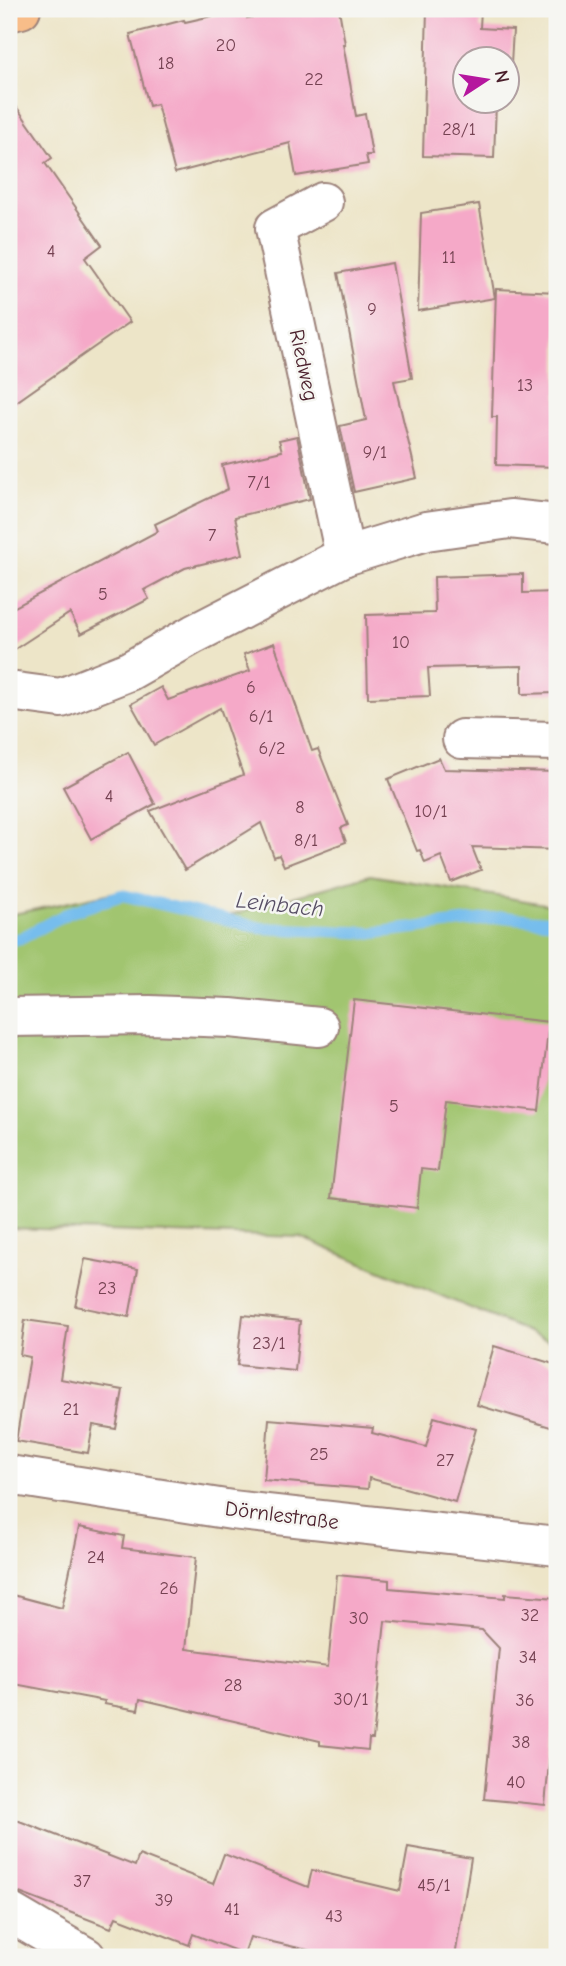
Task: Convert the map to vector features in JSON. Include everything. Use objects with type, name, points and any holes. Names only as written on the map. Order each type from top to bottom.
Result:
[{"type":"main road","points":[[9,12],[21,9]]},
{"type":"street","name":"Riedweg","points":[[323,202],[275,228],[345,556]]},
{"type":"street","points":[[9,691],[61,698],[129,671],[194,634],[345,556],[426,531],[510,519],[557,524]]},
{"type":"street","points":[[462,739],[557,741]]},
{"type":"street","points":[[9,1017],[150,1015],[230,1018],[319,1027]]},
{"type":"street","name":"Dörnlestraße","points":[[9,1475],[232,1510],[557,1546]]},
{"type":"street","points":[[9,1912],[86,1957]]},
{"type":"green space","points":[[370,875],[557,906],[557,1344],[300,1237],[9,1228],[9,915],[121,891],[220,918]]},
{"type":"building","points":[[245,9],[247,18],[300,9],[339,9],[356,116],[365,114],[372,155],[366,155],[368,164],[296,176],[290,143],[175,173],[157,104],[149,106],[130,34],[184,20],[185,22]]},
{"type":"building","points":[[427,9],[481,9],[480,28],[513,30],[512,46],[450,46],[450,116],[496,116],[494,158],[423,156]]},
{"type":"building","points":[[9,96],[52,158],[45,163],[102,245],[85,258],[130,322],[9,407]]},
{"type":"building","points":[[479,204],[495,298],[418,311],[421,213]]},
{"type":"building","points":[[392,263],[412,378],[394,381],[417,478],[354,492],[340,426],[366,420],[338,273]]},
{"type":"building","points":[[496,289],[557,292],[557,467],[496,465],[497,417],[492,417]]},
{"type":"building","points":[[297,436],[310,499],[235,517],[243,554],[185,568],[144,590],[149,599],[81,634],[70,613],[9,653],[9,610],[158,531],[155,524],[228,489],[222,465],[282,451],[279,440]]},
{"type":"building","points":[[523,574],[523,593],[557,592],[557,693],[522,694],[522,666],[428,668],[430,696],[368,698],[366,615],[435,613],[434,577]]},
{"type":"building","points":[[274,643],[312,751],[318,749],[348,825],[341,828],[346,842],[284,866],[279,855],[274,857],[261,823],[185,870],[150,811],[243,775],[220,708],[154,745],[131,704],[161,687],[168,700],[250,671],[244,654]]},
{"type":"building","points":[[128,752],[155,804],[91,839],[63,787]]},
{"type":"building","points":[[439,758],[444,769],[557,772],[557,850],[472,847],[481,870],[451,882],[441,856],[425,863],[420,850],[417,851],[388,779]]},
{"type":"building","points":[[354,1000],[549,1022],[539,1111],[446,1100],[438,1171],[421,1169],[417,1208],[331,1198]]},
{"type":"building","points":[[85,1259],[138,1269],[129,1317],[75,1306]]},
{"type":"building","points":[[243,1315],[300,1321],[295,1371],[237,1365]]},
{"type":"building","points":[[25,1320],[68,1326],[60,1379],[123,1390],[116,1429],[93,1425],[88,1453],[16,1441],[30,1357],[20,1355]]},
{"type":"building","points":[[494,1346],[557,1365],[557,1429],[477,1405]]},
{"type":"building","points":[[434,1417],[476,1429],[455,1502],[369,1478],[368,1489],[264,1480],[269,1419],[373,1428],[372,1433],[426,1447]]},
{"type":"building","points":[[79,1527],[124,1536],[122,1548],[196,1557],[186,1649],[328,1667],[337,1575],[389,1580],[389,1588],[505,1598],[505,1594],[557,1598],[557,1679],[545,1805],[484,1799],[499,1648],[482,1630],[385,1621],[373,1739],[369,1739],[368,1750],[320,1745],[320,1741],[140,1699],[138,1710],[9,1683],[9,1594],[62,1608]]},
{"type":"building","points":[[9,1817],[135,1866],[139,1855],[213,1884],[224,1854],[308,1887],[312,1870],[400,1891],[408,1847],[471,1858],[455,1957],[339,1957],[250,1937],[244,1954],[193,1934],[189,1945],[116,1917],[111,1928],[9,1889]]},
{"type":"waterway","name":"Leinbach","points":[[9,941],[21,938],[68,913],[122,895],[262,928],[373,933],[503,917],[557,922]]}]
